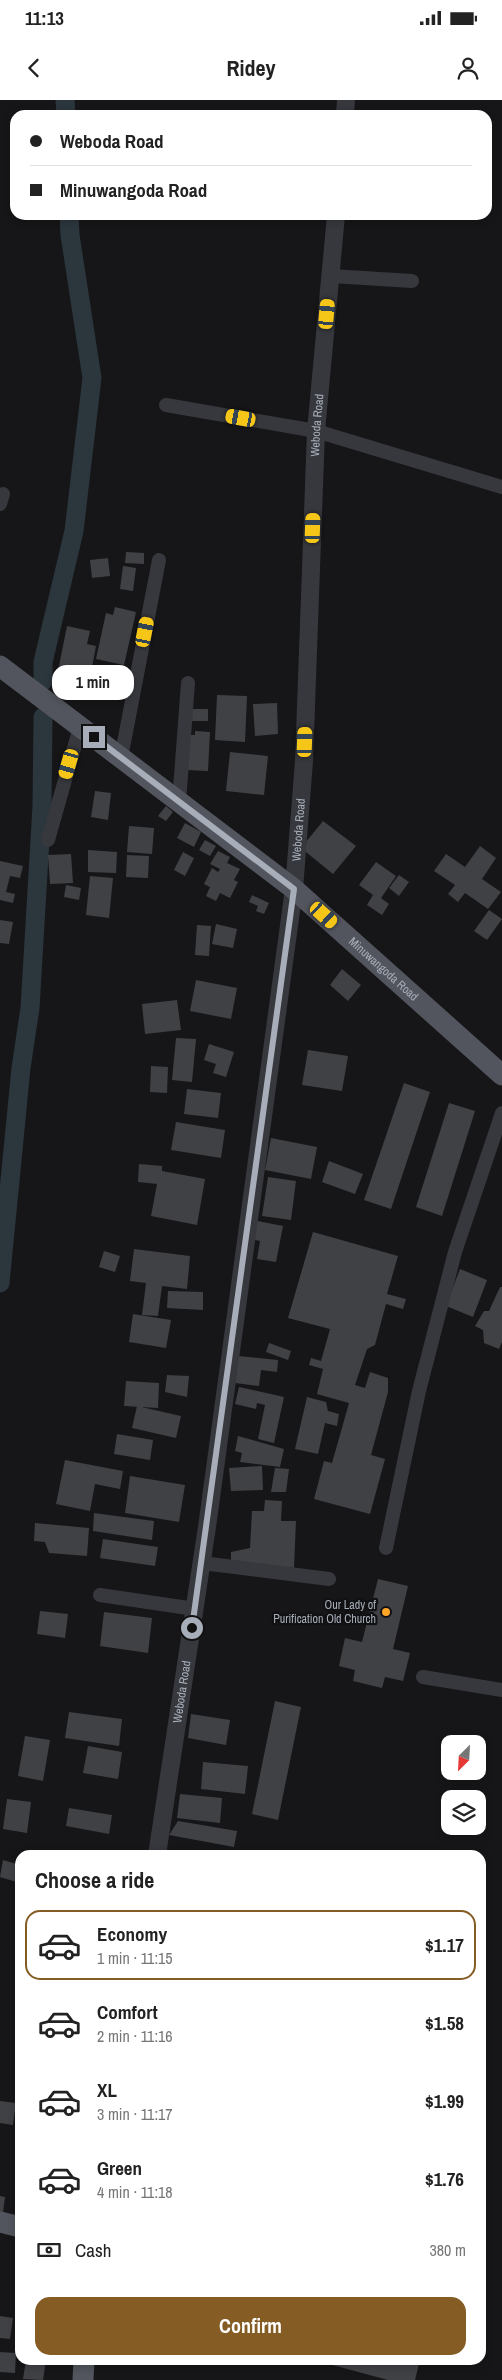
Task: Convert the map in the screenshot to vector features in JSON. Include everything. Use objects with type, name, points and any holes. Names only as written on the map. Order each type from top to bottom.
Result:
[{"type":"main road","name":"Minuwangoda Road","points":[[0,666],[294,889],[502,1075]]},
{"type":"main road","points":[[0,2222],[15,2226]]},
{"type":"main road","points":[[83,2380],[84,2365]]},
{"type":"street","name":"Weboda Road","points":[[158,1850],[202,1563],[294,889],[304,761],[316,431],[336,220]]},
{"type":"street","points":[[331,276],[412,281]]},
{"type":"street","points":[[166,405],[316,431],[502,486]]},
{"type":"street","points":[[121,758],[159,560]]},
{"type":"street","points":[[179,802],[188,683]]},
{"type":"street","points":[[48,840],[80,727]]},
{"type":"street","points":[[386,1548],[420,1391],[455,1252],[502,1113]]},
{"type":"street","points":[[202,1563],[330,1579]]},
{"type":"street","points":[[100,1595],[195,1609]]},
{"type":"street","points":[[423,1676],[502,1690]]},
{"type":"building","points":[[126,552],[144,553],[144,564],[125,563]]},
{"type":"building","points":[[108,558],[110,576],[92,578],[90,560]]},
{"type":"building","points":[[123,566],[136,568],[133,591],[120,589]]},
{"type":"building","points":[[115,607],[136,612],[124,665],[96,659],[106,613],[113,615]]},
{"type":"building","points":[[67,626],[90,631],[87,644],[96,646],[89,683],[57,676]]},
{"type":"building","points":[[217,695],[247,696],[245,742],[215,740]]},
{"type":"building","points":[[277,703],[278,734],[255,736],[253,704]]},
{"type":"building","points":[[189,709],[208,709],[208,721],[189,721]]},
{"type":"building","points":[[195,731],[210,732],[208,771],[186,770],[187,735],[195,735]]},
{"type":"building","points":[[230,752],[268,756],[264,795],[226,791]]},
{"type":"building","points":[[95,791],[111,793],[108,820],[91,817]]},
{"type":"building","points":[[166,806],[173,812],[166,821],[158,816]]},
{"type":"building","points":[[323,821],[356,846],[333,874],[301,848]]},
{"type":"building","points":[[185,823],[201,832],[194,847],[177,838]]},
{"type":"building","points":[[129,826],[154,828],[152,854],[127,852]]},
{"type":"building","points":[[205,840],[216,846],[210,856],[199,850]]},
{"type":"building","points":[[480,846],[496,858],[482,879],[501,892],[488,909],[465,893],[458,902],[448,894],[455,885],[434,871],[446,854],[465,867]]},
{"type":"building","points":[[88,850],[117,852],[116,873],[88,872]]},
{"type":"building","points":[[218,851],[230,857],[227,863],[240,869],[234,880],[238,882],[230,898],[220,893],[216,901],[206,896],[210,887],[204,884],[212,868],[218,872],[220,869],[210,864]]},
{"type":"building","points":[[183,852],[194,858],[185,876],[174,870]]},
{"type":"building","points":[[71,854],[73,883],[50,884],[48,855]]},
{"type":"building","points":[[127,855],[149,856],[148,878],[126,877]]},
{"type":"building","points":[[0,861],[23,866],[20,878],[10,876],[6,892],[15,894],[13,903],[0,900]]},
{"type":"building","points":[[376,862],[396,876],[381,898],[389,904],[382,915],[367,905],[373,895],[359,885]]},
{"type":"building","points":[[399,875],[409,882],[399,896],[389,888]]},
{"type":"building","points":[[90,876],[113,878],[109,918],[86,915]]},
{"type":"building","points":[[66,885],[81,888],[79,900],[64,897]]},
{"type":"building","points":[[252,895],[269,903],[264,914],[256,911],[258,906],[249,902]]},
{"type":"building","points":[[489,910],[502,919],[487,940],[474,931]]},
{"type":"building","points":[[0,920],[13,922],[9,944],[0,943]]},
{"type":"building","points":[[216,924],[237,929],[233,948],[212,944]]},
{"type":"building","points":[[197,925],[211,926],[209,956],[195,955]]},
{"type":"building","points":[[342,969],[361,985],[348,1001],[330,985]]},
{"type":"building","points":[[196,980],[237,988],[231,1019],[190,1011]]},
{"type":"building","points":[[177,1000],[181,1030],[145,1034],[142,1004]]},
{"type":"building","points":[[176,1038],[196,1039],[192,1082],[172,1080]]},
{"type":"building","points":[[209,1044],[234,1052],[226,1077],[213,1073],[216,1064],[204,1060]]},
{"type":"building","points":[[308,1050],[348,1056],[342,1091],[302,1085]]},
{"type":"building","points":[[151,1066],[168,1067],[167,1093],[150,1092]]},
{"type":"building","points":[[404,1083],[430,1092],[391,1209],[364,1200]]},
{"type":"building","points":[[187,1089],[221,1093],[218,1118],[184,1114]]},
{"type":"building","points":[[449,1103],[475,1111],[442,1216],[416,1207]]},
{"type":"building","points":[[176,1122],[225,1130],[221,1158],[171,1150]]},
{"type":"building","points":[[271,1138],[317,1147],[311,1179],[265,1170]]},
{"type":"building","points":[[329,1161],[363,1174],[355,1194],[322,1182]]},
{"type":"building","points":[[139,1164],[162,1166],[162,1171],[205,1179],[197,1225],[151,1216],[157,1184],[138,1182]]},
{"type":"building","points":[[268,1177],[296,1181],[291,1220],[262,1216]]},
{"type":"building","points":[[253,1220],[283,1226],[276,1262],[257,1259],[260,1241],[250,1239]]},
{"type":"building","points":[[313,1232],[398,1256],[387,1294],[406,1299],[403,1309],[386,1304],[375,1345],[367,1349],[355,1385],[365,1388],[370,1372],[388,1378],[388,1392],[371,1455],[385,1459],[370,1514],[314,1499],[324,1461],[332,1463],[349,1403],[317,1394],[323,1369],[309,1365],[311,1358],[321,1361],[330,1329],[288,1318]]},
{"type":"building","points":[[134,1249],[190,1256],[187,1289],[162,1286],[158,1316],[142,1315],[146,1283],[130,1281]]},
{"type":"building","points":[[104,1251],[120,1256],[115,1272],[99,1267]]},
{"type":"building","points":[[460,1269],[487,1280],[473,1317],[446,1306]]},
{"type":"building","points":[[500,1287],[502,1287],[502,1342],[499,1349],[484,1343],[483,1330],[475,1326],[484,1311],[489,1311]]},
{"type":"building","points":[[168,1291],[203,1292],[203,1310],[167,1308]]},
{"type":"building","points":[[133,1314],[171,1320],[166,1348],[129,1342]]},
{"type":"building","points":[[269,1343],[291,1351],[288,1360],[266,1352]]},
{"type":"building","points":[[238,1356],[278,1360],[277,1372],[261,1370],[259,1386],[235,1383]]},
{"type":"building","points":[[167,1375],[189,1376],[187,1397],[165,1392]]},
{"type":"building","points":[[126,1381],[159,1383],[158,1408],[124,1406]]},
{"type":"building","points":[[239,1387],[284,1397],[274,1443],[258,1439],[265,1405],[257,1403],[256,1409],[235,1404]]},
{"type":"building","points":[[307,1397],[326,1402],[328,1411],[339,1414],[337,1426],[325,1423],[318,1454],[295,1449]]},
{"type":"building","points":[[137,1406],[181,1416],[176,1438],[132,1428]]},
{"type":"building","points":[[117,1434],[153,1440],[150,1460],[114,1454]]},
{"type":"building","points":[[238,1436],[284,1449],[280,1467],[240,1462],[242,1453],[235,1451]]},
{"type":"building","points":[[65,1460],[123,1471],[120,1489],[95,1484],[90,1511],[56,1504]]},
{"type":"building","points":[[262,1466],[263,1490],[231,1491],[229,1468]]},
{"type":"building","points":[[275,1468],[289,1469],[286,1492],[271,1492]]},
{"type":"building","points":[[130,1476],[185,1485],[179,1522],[125,1513]]},
{"type":"building","points":[[265,1500],[282,1501],[281,1521],[296,1521],[294,1568],[231,1564],[231,1552],[250,1548],[252,1511],[264,1511]]},
{"type":"building","points":[[94,1513],[154,1521],[152,1540],[93,1531]]},
{"type":"building","points":[[35,1523],[89,1528],[87,1556],[49,1553],[45,1542],[34,1541]]},
{"type":"building","points":[[103,1539],[158,1547],[155,1566],[100,1558]]},
{"type":"building","name":"Our Lady of Purification Old Church","points":[[378,1579],[408,1586],[393,1649],[410,1653],[403,1681],[385,1677],[382,1688],[353,1681],[355,1670],[339,1666],[345,1638],[362,1642]]},
{"type":"building","points":[[40,1611],[68,1614],[65,1638],[37,1634]]},
{"type":"building","points":[[104,1612],[152,1618],[148,1653],[100,1646]]},
{"type":"building","points":[[275,1701],[301,1707],[278,1820],[252,1814]]},
{"type":"building","points":[[69,1712],[122,1719],[119,1746],[65,1738]]},
{"type":"building","points":[[191,1714],[230,1720],[226,1745],[188,1738]]},
{"type":"building","points":[[25,1736],[50,1740],[43,1781],[18,1776]]},
{"type":"building","points":[[88,1746],[122,1752],[118,1779],[83,1773]]},
{"type":"building","points":[[203,1762],[248,1766],[245,1794],[201,1789]]},
{"type":"building","points":[[180,1794],[222,1798],[220,1823],[177,1818]]},
{"type":"building","points":[[7,1799],[31,1802],[27,1833],[3,1829]]},
{"type":"building","points":[[69,1808],[112,1815],[109,1834],[66,1826]]},
{"type":"building","points":[[178,1821],[237,1831],[234,1847],[169,1835]]},
{"type":"building","points":[[3,1860],[15,1864],[15,1882],[0,1877]]},
{"type":"building","points":[[0,2101],[15,2103],[13,2125],[0,2123]]},
{"type":"building","points":[[0,2196],[5,2197],[3,2213],[0,2213]]},
{"type":"building","points":[[0,2316],[13,2318],[10,2339],[0,2338]]},
{"type":"building","points":[[0,2352],[15,2353],[15,2373],[0,2372]]},
{"type":"building","points":[[25,2365],[45,2365],[43,2380],[23,2379]]},
{"type":"building","points":[[332,2365],[419,2365],[415,2380],[388,2380]]},
{"type":"waterway","points":[[65,100],[66,110]]},
{"type":"waterway","points":[[43,681],[43,662],[74,531],[92,378],[69,220]]},
{"type":"waterway","points":[[0,1283],[21,1068],[30,1008],[42,806],[43,717]]},
{"type":"place","name":"Our Lady of Purification Old Church","points":[[386,1612]]},
{"type":"route","points":[[94,737],[294,889],[192,1628]]}]
